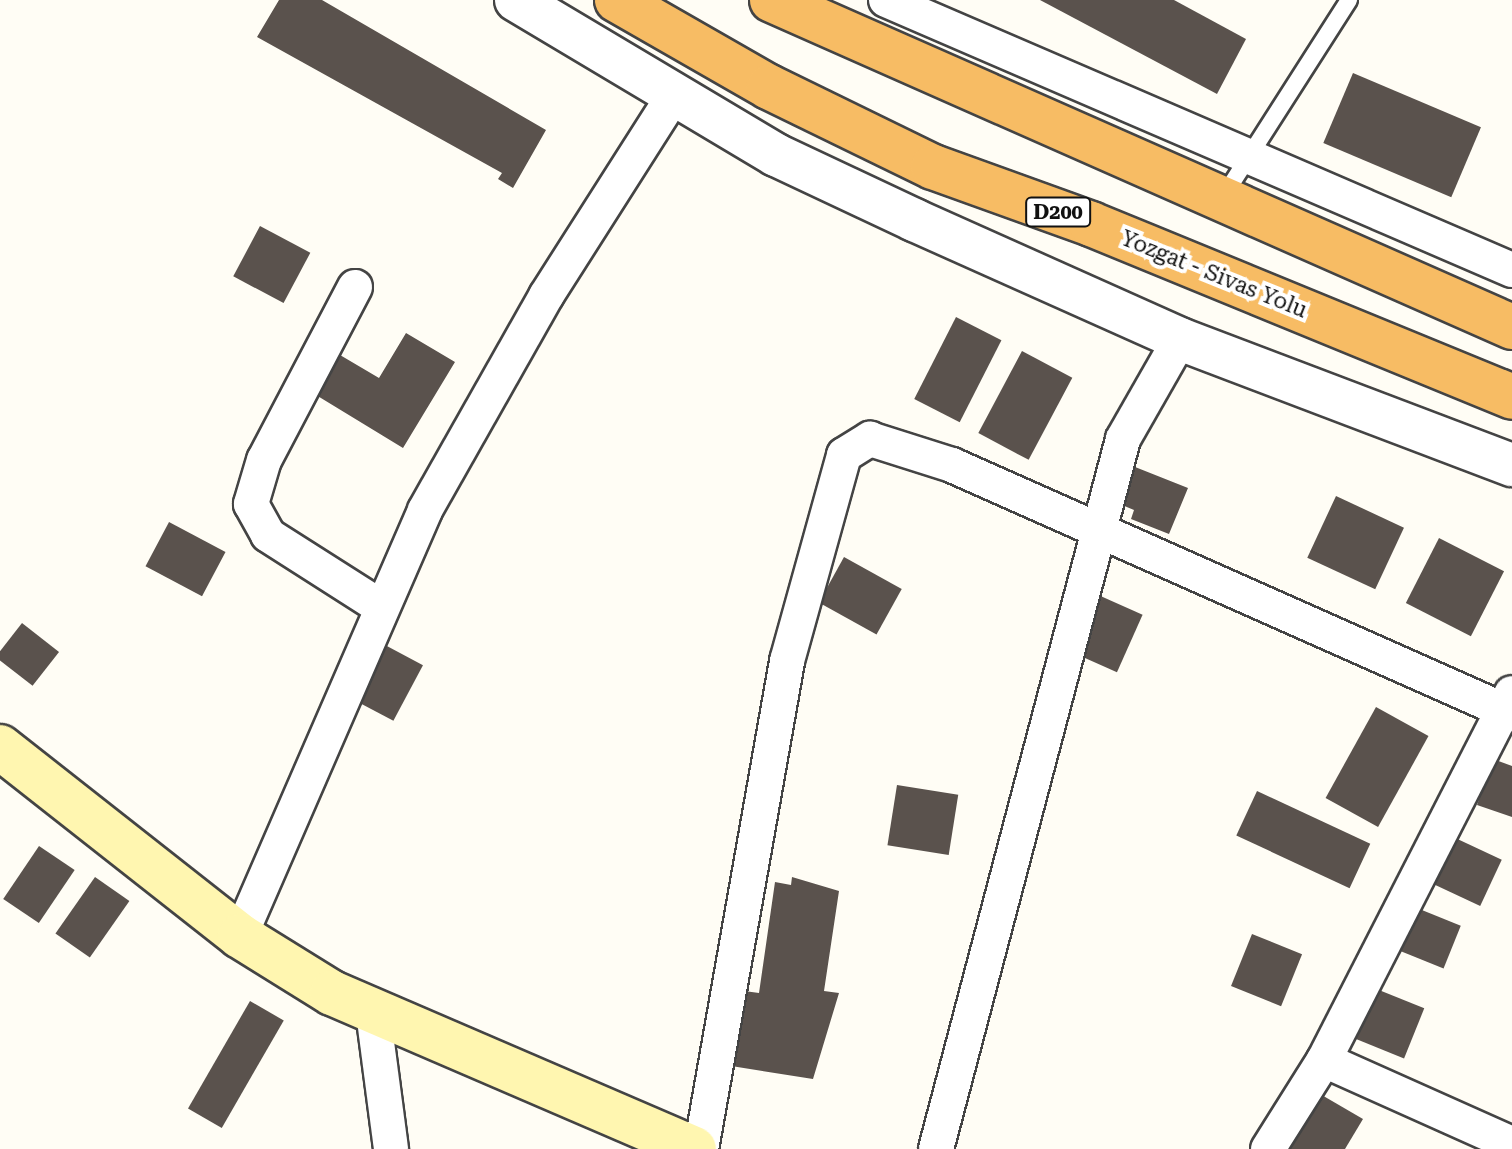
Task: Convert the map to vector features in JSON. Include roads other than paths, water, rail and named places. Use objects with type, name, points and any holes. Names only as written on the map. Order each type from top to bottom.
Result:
[{"type":"highway","name":"Yozgat - Sivas Yolu","points":[[617,0],[769,87],[933,167],[1091,224],[1512,397]]},
{"type":"highway","points":[[772,0],[1220,201],[1512,327]]},
{"type":"main road","points":[[0,747],[240,936],[373,1012],[694,1149]]},
{"type":"street","points":[[516,0],[676,92],[776,155],[1180,339],[1512,465]]},
{"type":"street","points":[[886,0],[1512,270]]},
{"type":"street","points":[[240,936],[378,605],[546,296],[676,92]]},
{"type":"street","points":[[355,287],[264,460],[251,504],[268,535],[378,605]]},
{"type":"street","points":[[936,1149],[1123,439],[1180,339]]},
{"type":"street","points":[[701,1149],[787,661],[844,455],[870,439],[905,448],[1098,528],[1509,706],[1324,1060],[1268,1149]]},
{"type":"street","points":[[373,1012],[391,1149]]},
{"type":"street","points":[[1324,1060],[1512,1144]]},
{"type":"lane","points":[[1220,201],[1251,160],[1349,0]]}]
